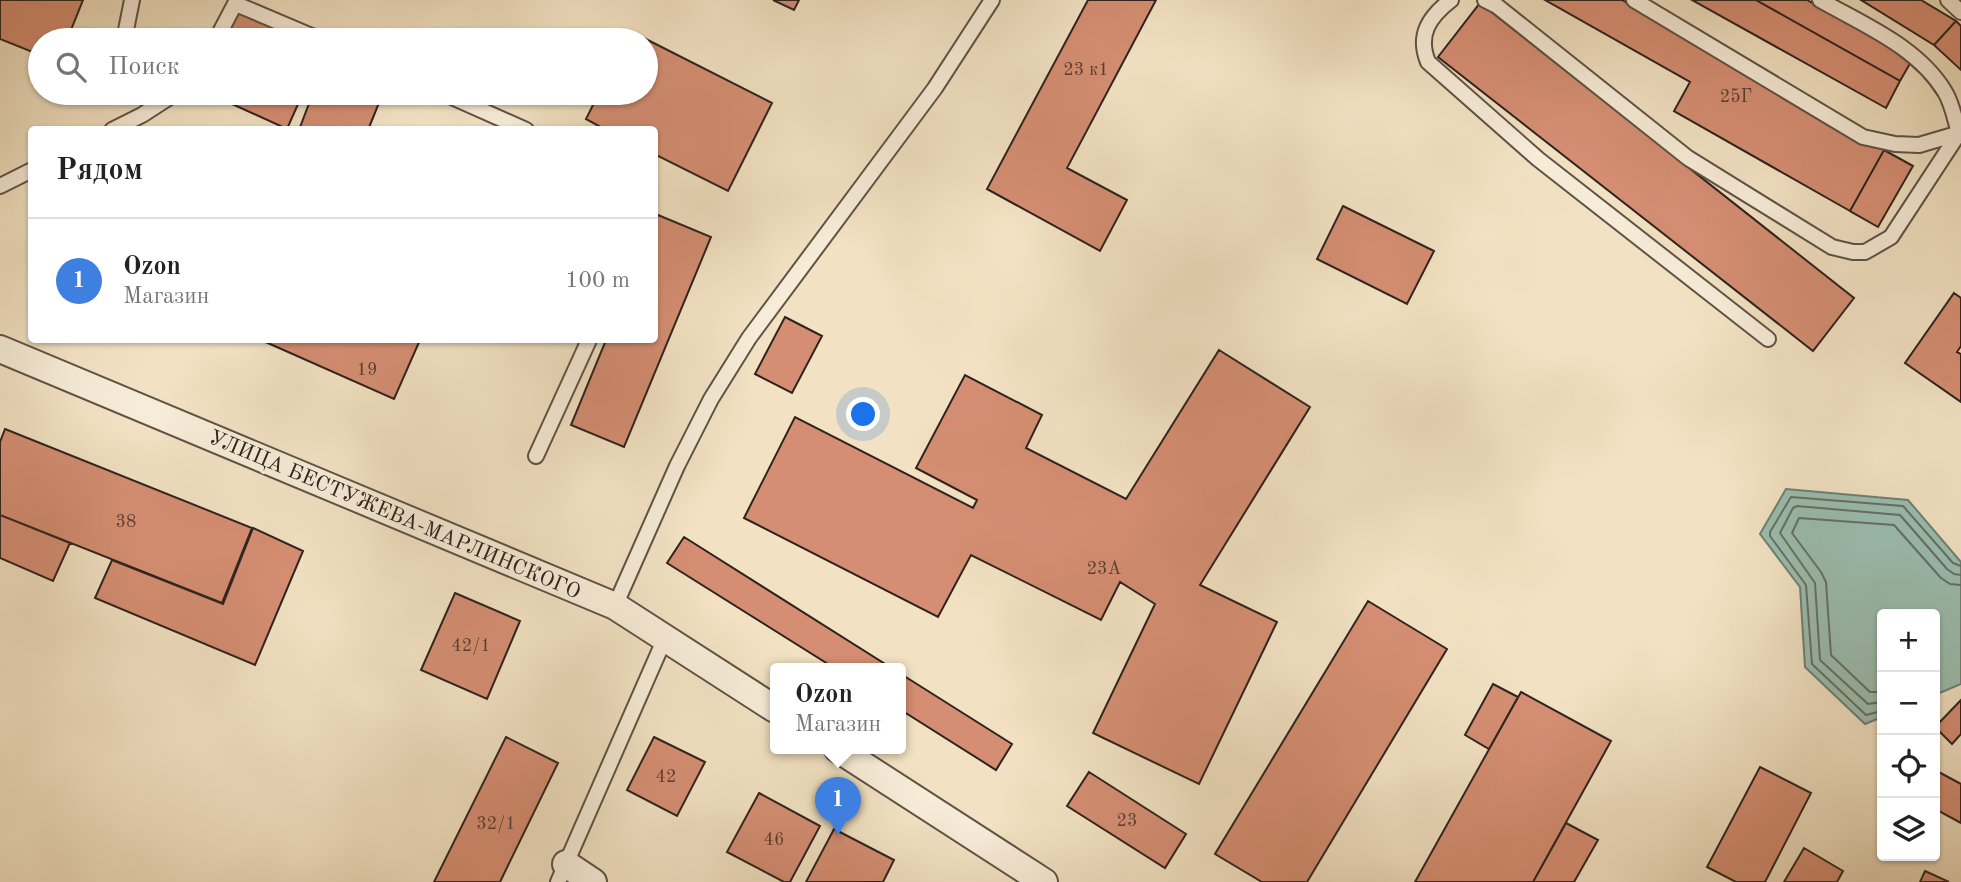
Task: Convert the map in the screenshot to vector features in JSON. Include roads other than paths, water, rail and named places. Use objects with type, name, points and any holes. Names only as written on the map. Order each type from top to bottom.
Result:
[{"type":"street","name":"УЛИЦА БЕСТУЖЕВА-МАРЛИНСКОГО","points":[[0,349],[615,606],[770,706]]},
{"type":"street","points":[[846,754],[1044,882]]},
{"type":"street","points":[[562,873],[593,882]]},
{"type":"lane","points":[[126,28],[132,0]]},
{"type":"lane","points":[[615,606],[677,466],[717,389],[748,338],[935,88],[992,0]]},
{"type":"lane","points":[[1451,0],[1428,25],[1423,37],[1423,50],[1428,62],[1538,159],[1768,339]]},
{"type":"lane","points":[[1485,0],[1497,6],[1688,158],[1832,247],[1865,252],[1891,237],[1960,133]]},
{"type":"lane","points":[[1634,0],[1863,137],[1895,144],[1919,145],[1960,133]]},
{"type":"lane","points":[[1821,0],[1899,44],[1921,63],[1946,92],[1960,133]]},
{"type":"lane","points":[[1948,0],[1961,12]]},
{"type":"lane","points":[[223,28],[237,2],[294,28]]},
{"type":"lane","points":[[119,126],[158,105]]},
{"type":"lane","points":[[470,105],[517,126]]},
{"type":"lane","points":[[0,186],[28,172]]},
{"type":"lane","points":[[536,456],[588,343]]},
{"type":"lane","points":[[562,873],[665,638]]},
{"type":"water","points":[[1786,489],[1908,500],[1961,562],[1961,684],[1940,693],[1940,609],[1877,609],[1877,719],[1865,724],[1805,667],[1800,587],[1760,534]]},
{"type":"place","name":"Ozon","points":[[838,835]]}]
